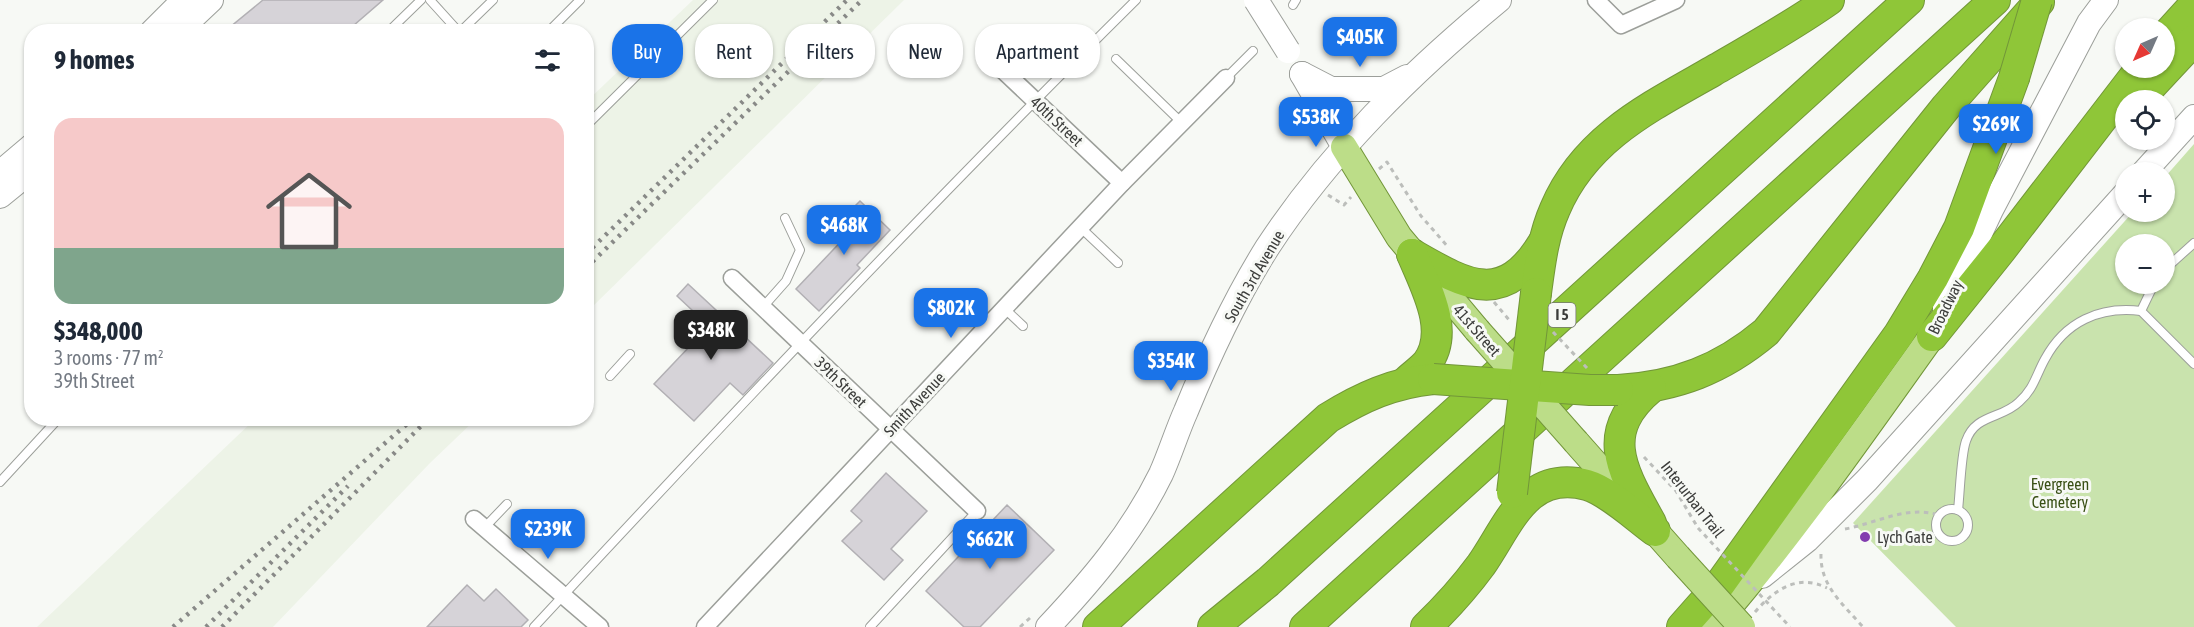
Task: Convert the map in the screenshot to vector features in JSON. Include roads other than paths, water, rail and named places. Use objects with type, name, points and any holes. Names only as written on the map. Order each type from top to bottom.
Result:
[{"type":"highway","points":[[1507,522],[1544,243],[1566,185],[1591,152],[1631,117],[1788,29],[1829,0]]},
{"type":"highway","name":"I 5","points":[[1213,627],[1277,574],[1909,0]]},
{"type":"highway","points":[[1305,627],[1995,0]]},
{"type":"highway","points":[[1682,627],[1720,584],[1899,334],[1933,278],[1959,228],[2014,78],[2039,0]]},
{"type":"highway","points":[[1098,627],[1314,429],[1357,400],[1419,381],[1604,390],[1651,388],[1686,380],[1716,367],[1747,348],[1767,332],[1946,107],[2039,0]]},
{"type":"highway","points":[[2175,26],[2194,5]]},
{"type":"highway","points":[[2147,90],[2194,40]]},
{"type":"highway","points":[[1932,336],[2132,78]]},
{"type":"highway","points":[[2001,250],[2115,126]]},
{"type":"highway","points":[[1412,254],[1461,281],[1491,285],[1513,278],[1525,269],[1544,243]]},
{"type":"highway","points":[[1412,254],[1427,289],[1437,333],[1434,352],[1419,381]]},
{"type":"highway","points":[[1651,388],[1627,412],[1619,435],[1619,453],[1629,480],[1655,531]]},
{"type":"highway","points":[[1426,627],[1470,579],[1507,522],[1534,492],[1545,485],[1563,481],[1589,486],[1655,531]]},
{"type":"main road","name":"41st Street","points":[[1344,147],[1379,207],[1412,254],[1677,557],[1748,620]]},
{"type":"main road","name":"Broadway","points":[[1712,627],[1830,479],[1932,336]]},
{"type":"street","points":[[160,24],[184,0]]},
{"type":"street","points":[[186,24],[211,0]]},
{"type":"street","name":"41st Street","points":[[1256,0],[1344,147]]},
{"type":"street","points":[[1302,74],[1331,89],[1384,89],[1418,72],[1499,0]]},
{"type":"street","points":[[1596,0],[1621,25],[1676,0]]},
{"type":"street","name":"Broadway","points":[[1932,336],[1991,210],[2089,22],[2106,0]]},
{"type":"street","name":"South 3rd Avenue","points":[[1048,627],[1098,573],[1161,474],[1229,316],[1262,258],[1319,176],[1344,147],[1418,72]]},
{"type":"street","name":"40th Street","points":[[1011,78],[1122,183]]},
{"type":"street","name":"Smith Avenue","points":[[705,627],[1080,227],[1226,78]]},
{"type":"street","points":[[2153,162],[2194,117]]},
{"type":"street","points":[[0,173],[24,153]]},
{"type":"street","points":[[0,196],[24,176]]},
{"type":"street","name":"Broadway","points":[[1743,590],[1829,525],[2115,205]]},
{"type":"street","name":"39th Street","points":[[732,278],[977,511]]},
{"type":"street","points":[[479,523],[600,627]]},
{"type":"lane","points":[[396,24],[421,0]]},
{"type":"lane","points":[[430,0],[452,24]]},
{"type":"lane","points":[[468,24],[493,0]]},
{"type":"lane","points":[[556,24],[580,0]]},
{"type":"lane","points":[[594,118],[713,0]]},
{"type":"lane","points":[[534,627],[801,343],[1035,100],[1136,0]]},
{"type":"lane","points":[[1226,78],[1253,51]]},
{"type":"lane","points":[[1116,59],[1182,123]]},
{"type":"lane","points":[[763,307],[786,281],[800,250],[785,218]]},
{"type":"lane","points":[[1080,227],[1118,263]]},
{"type":"lane","points":[[2175,260],[2194,243]]},
{"type":"lane","points":[[2140,311],[2149,294]]},
{"type":"lane","points":[[1004,308],[1023,326]]},
{"type":"lane","points":[[1958,510],[1965,442],[1973,427],[1985,417],[2012,409],[2029,393],[2043,361],[2066,329],[2097,313],[2121,308],[2140,311],[2194,364]]},
{"type":"lane","points":[[610,376],[630,354]]},
{"type":"lane","points":[[0,482],[52,426]]},
{"type":"lane","points":[[479,523],[507,504]]},
{"type":"lane","points":[[1947,509],[1958,510],[1966,516],[1969,527],[1960,540],[1949,541],[1940,536],[1936,526],[1939,515],[1947,509]]},
{"type":"lane","points":[[870,627],[977,511]]},
{"type":"railway","points":[[594,246],[847,0]]},
{"type":"railway","points":[[594,260],[862,0]]},
{"type":"railway","points":[[173,627],[405,426]]},
{"type":"railway","points":[[222,627],[421,426]]},
{"type":"railway","points":[[206,627],[348,486]]},
{"type":"place","name":"Lych Gate","points":[[1865,537]]},
{"type":"park label","name":"Evergreen Cemetery","points":[[2060,493]]}]
